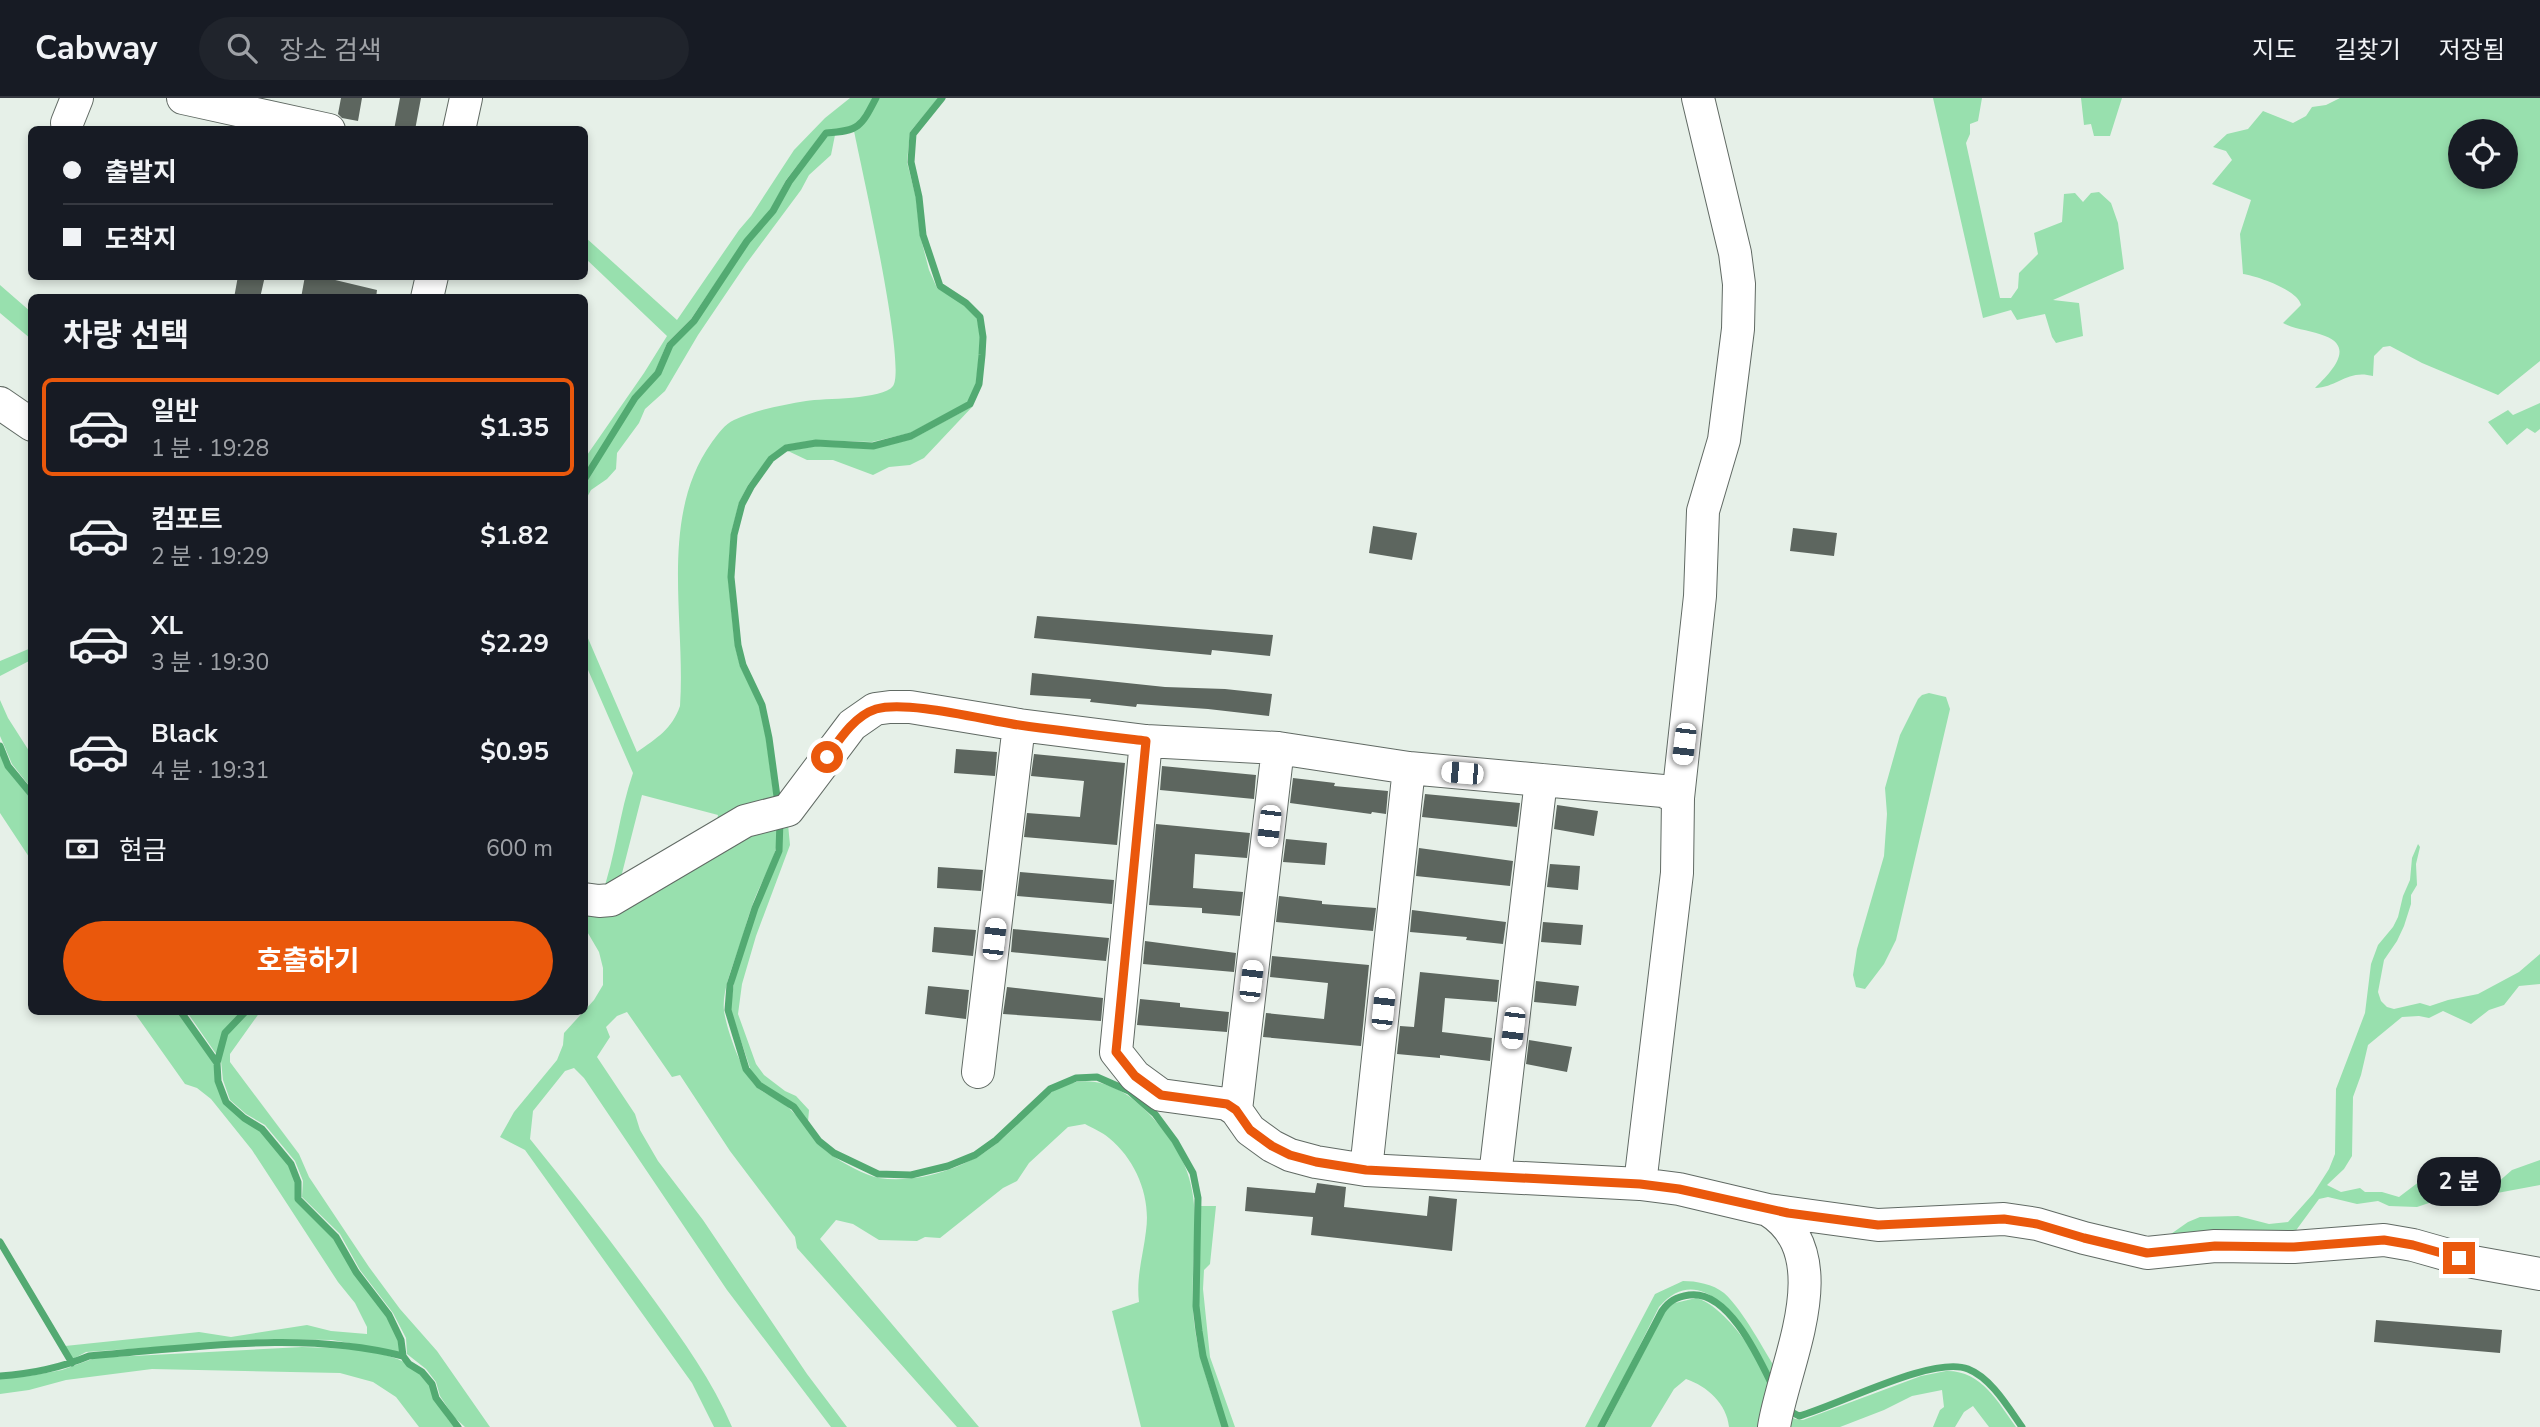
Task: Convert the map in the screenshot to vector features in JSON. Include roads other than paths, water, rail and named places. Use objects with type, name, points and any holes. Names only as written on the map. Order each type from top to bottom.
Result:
[{"type":"street","points":[[183,98],[311,126]]},
{"type":"street","points":[[460,126],[466,98]]},
{"type":"street","points":[[1640,1184],[1677,873],[1678,798],[1700,596],[1703,511],[1724,440],[1739,317],[1735,253],[1698,98]]},
{"type":"street","points":[[0,403],[28,422]]},
{"type":"street","points":[[588,900],[611,900],[745,821],[788,810],[852,725],[875,709],[910,707],[1019,725],[1146,741],[1278,748],[1409,768],[1663,791],[1678,798]]},
{"type":"street","points":[[978,1072],[1019,725]]},
{"type":"street","points":[[1146,741],[1116,1052],[1135,1076],[1161,1095],[1227,1104],[1236,1110],[1250,1130],[1290,1155],[1366,1170],[1640,1184],[1679,1189],[1768,1210],[1878,1225],[2004,1219],[2037,1224],[2147,1253],[2215,1246],[2294,1247],[2384,1240],[2413,1245],[2473,1262],[2540,1274]]},
{"type":"street","points":[[1236,1110],[1278,748]]},
{"type":"street","points":[[1366,1170],[1409,768]]},
{"type":"street","points":[[1495,1175],[1541,780]]},
{"type":"street","points":[[1768,1210],[1789,1228],[1805,1271],[1805,1291],[1799,1325],[1774,1427]]},
{"type":"waterway","points":[[588,474],[635,398],[658,373],[670,345],[694,321],[747,241],[773,211],[789,182],[826,133],[846,131],[858,126],[876,98]]},
{"type":"waterway","points":[[778,804],[762,705],[743,665],[738,645],[731,577],[734,535],[742,504],[751,487],[771,459],[786,448],[816,443],[873,446],[911,436],[970,404],[979,384],[983,337],[980,317],[966,303],[940,286],[923,235],[919,197],[911,162],[913,134],[942,98]]},
{"type":"waterway","points":[[0,746],[8,766],[28,790]]},
{"type":"waterway","points":[[780,820],[779,851],[755,908],[730,985],[728,1010],[746,1069],[759,1085],[794,1107],[819,1141],[834,1153],[878,1174],[911,1175],[948,1166],[975,1155],[996,1140],[1050,1089],[1076,1078],[1097,1077],[1129,1091],[1155,1114],[1175,1141],[1193,1173],[1198,1198],[1196,1306],[1199,1331],[1203,1356],[1225,1427]]},
{"type":"waterway","points":[[183,1015],[217,1063],[218,1081],[226,1102],[262,1129],[291,1164],[298,1182],[298,1199],[336,1237],[356,1272],[389,1315],[401,1340],[403,1356],[432,1384],[436,1398],[458,1427]]},
{"type":"waterway","points":[[217,1063],[225,1033],[242,1015]]},
{"type":"waterway","points":[[0,1242],[72,1363]]},
{"type":"waterway","points":[[1601,1427],[1662,1311],[1673,1300],[1684,1296],[1703,1296],[1717,1303],[1729,1314],[1751,1344],[1773,1387]]},
{"type":"waterway","points":[[0,1376],[45,1370],[89,1356],[246,1343],[325,1344],[403,1356]]},
{"type":"waterway","points":[[1786,1409],[1799,1416],[1909,1375],[1952,1367],[1968,1369],[1984,1379],[2022,1427]]}]
